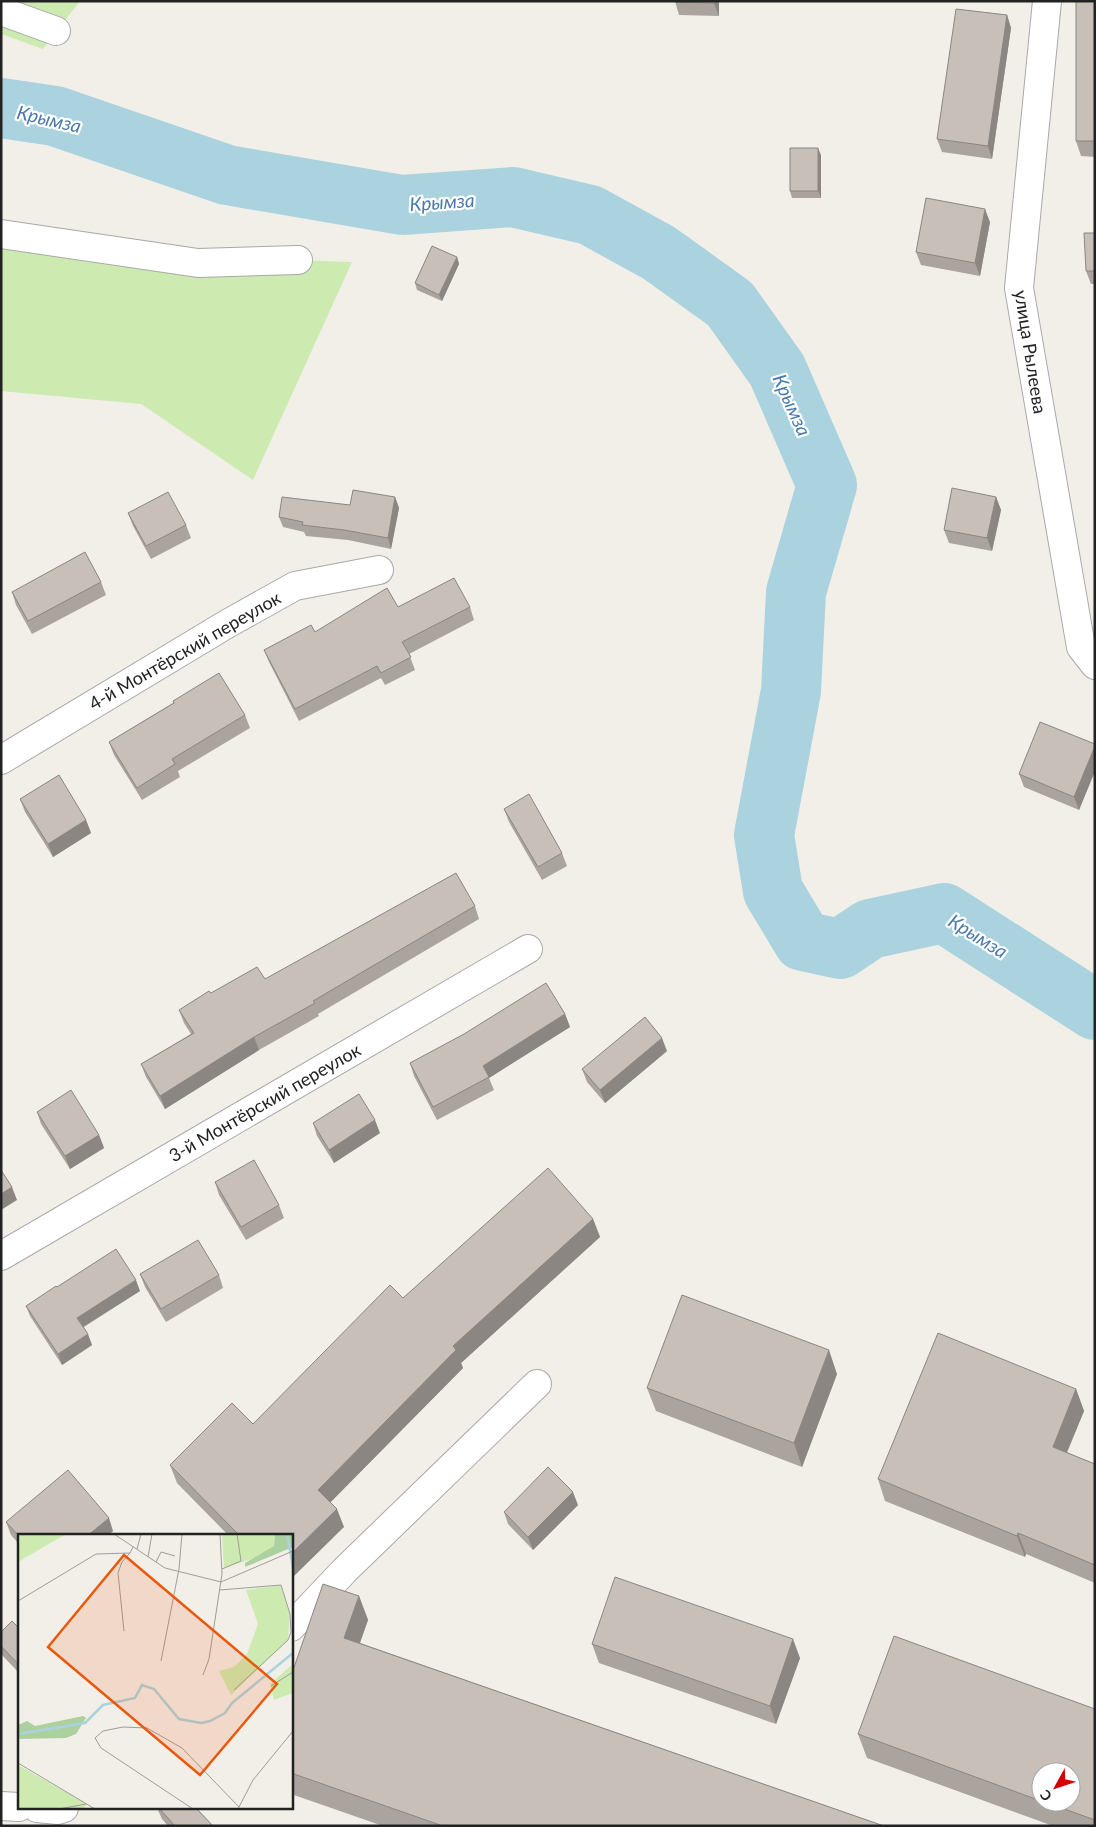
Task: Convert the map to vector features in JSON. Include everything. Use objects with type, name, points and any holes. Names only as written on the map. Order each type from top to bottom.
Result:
[{"type":"street","name":"улица Рылеева","points":[[1047,1],[1018,288],[1080,647],[1095,666]]},
{"type":"street","points":[[1,11],[56,30]]},
{"type":"street","points":[[1,234],[198,264],[298,260]]},
{"type":"street","name":"4-й Монтёрский переулок","points":[[1,760],[227,624],[295,586],[379,570]]},
{"type":"street","name":"3-й Монтёрский переулок","points":[[1,1256],[528,950]]},
{"type":"street","points":[[292,1626],[345,1570],[537,1384]]},
{"type":"street","points":[[1,1806],[18,1807]]},
{"type":"green space","points":[[1,1],[80,1],[43,49],[1,34]]},
{"type":"green space","points":[[1,234],[298,260],[352,262],[253,480],[141,404],[1,391]]},
{"type":"building","points":[[714,1],[714,3],[675,2]]},
{"type":"building","points":[[1076,1],[1095,1],[1095,141],[1076,141]]},
{"type":"building","points":[[956,9],[1007,15],[988,146],[937,139]]},
{"type":"building","points":[[790,148],[818,148],[818,191],[790,191]]},
{"type":"building","points":[[926,198],[985,209],[975,263],[916,252]]},
{"type":"building","points":[[1084,233],[1095,233],[1095,271],[1086,271]]},
{"type":"building","points":[[432,246],[457,257],[439,295],[415,283]]},
{"type":"building","points":[[952,488],[996,497],[987,538],[944,530]]},
{"type":"building","points":[[353,490],[395,497],[388,538],[302,525],[303,522],[279,517],[282,497],[350,505]]},
{"type":"building","points":[[168,492],[186,525],[146,546],[128,513]]},
{"type":"building","points":[[85,552],[101,582],[28,621],[12,592]]},
{"type":"building","points":[[454,578],[470,607],[402,642],[411,657],[381,673],[377,666],[295,709],[264,650],[311,625],[315,632],[387,588],[398,607]]},
{"type":"building","points":[[219,673],[245,715],[172,759],[175,764],[137,788],[109,742],[174,703],[173,701]]},
{"type":"building","points":[[1040,722],[1095,744],[1074,797],[1019,774]]},
{"type":"building","points":[[59,775],[86,820],[48,844],[20,799]]},
{"type":"building","points":[[529,794],[562,853],[538,867],[504,809]]},
{"type":"building","points":[[456,873],[475,906],[313,1001],[315,1003],[254,1037],[160,1096],[141,1064],[194,1033],[179,1010],[209,991],[211,993],[257,967],[265,979]]},
{"type":"building","points":[[546,983],[565,1014],[483,1066],[489,1077],[433,1107],[410,1063],[464,1034]]},
{"type":"building","points":[[645,1017],[662,1038],[600,1090],[582,1069]]},
{"type":"building","points":[[71,1090],[99,1135],[65,1156],[37,1112]]},
{"type":"building","points":[[359,1094],[375,1120],[329,1150],[313,1123]]},
{"type":"building","points":[[254,1160],[279,1205],[241,1227],[215,1182]]},
{"type":"building","points":[[548,1168],[593,1219],[453,1346],[456,1350],[318,1490],[337,1509],[292,1553],[292,1534],[238,1534],[170,1465],[232,1403],[253,1424],[390,1285],[403,1298]]},
{"type":"building","points":[[1,1170],[12,1187],[1,1194]]},
{"type":"building","points":[[198,1240],[219,1275],[161,1309],[140,1274]]},
{"type":"building","points":[[116,1249],[136,1280],[77,1318],[88,1334],[58,1354],[26,1306]]},
{"type":"building","points":[[682,1295],[829,1350],[794,1443],[647,1388]]},
{"type":"building","points":[[938,1333],[1076,1389],[1053,1447],[1095,1464],[1095,1565],[1018,1533],[1017,1536],[878,1479]]},
{"type":"building","points":[[548,1467],[573,1492],[528,1537],[504,1512]]},
{"type":"building","points":[[68,1470],[109,1518],[89,1534],[18,1535],[6,1522]]},
{"type":"building","points":[[615,1577],[793,1639],[770,1706],[592,1644]]},
{"type":"building","points":[[323,1584],[359,1596],[344,1638],[884,1826],[443,1826],[292,1773],[292,1673]]},
{"type":"building","points":[[12,1621],[18,1627],[18,1664],[1,1646],[1,1632]]},
{"type":"building","points":[[894,1636],[1095,1709],[1095,1820],[1073,1812],[1081,1812],[1081,1762],[1031,1762],[1031,1797],[858,1734]]},
{"type":"building","points":[[161,1810],[198,1810],[213,1826],[175,1826]]},
{"type":"waterway","name":"Крымза","points":[[1,108],[55,116],[227,175],[402,205],[513,197],[590,215],[659,253],[730,304],[777,370],[827,485],[796,592],[791,691],[764,835],[773,891],[803,941],[840,949],[870,929],[944,913],[1095,1010]]}]
